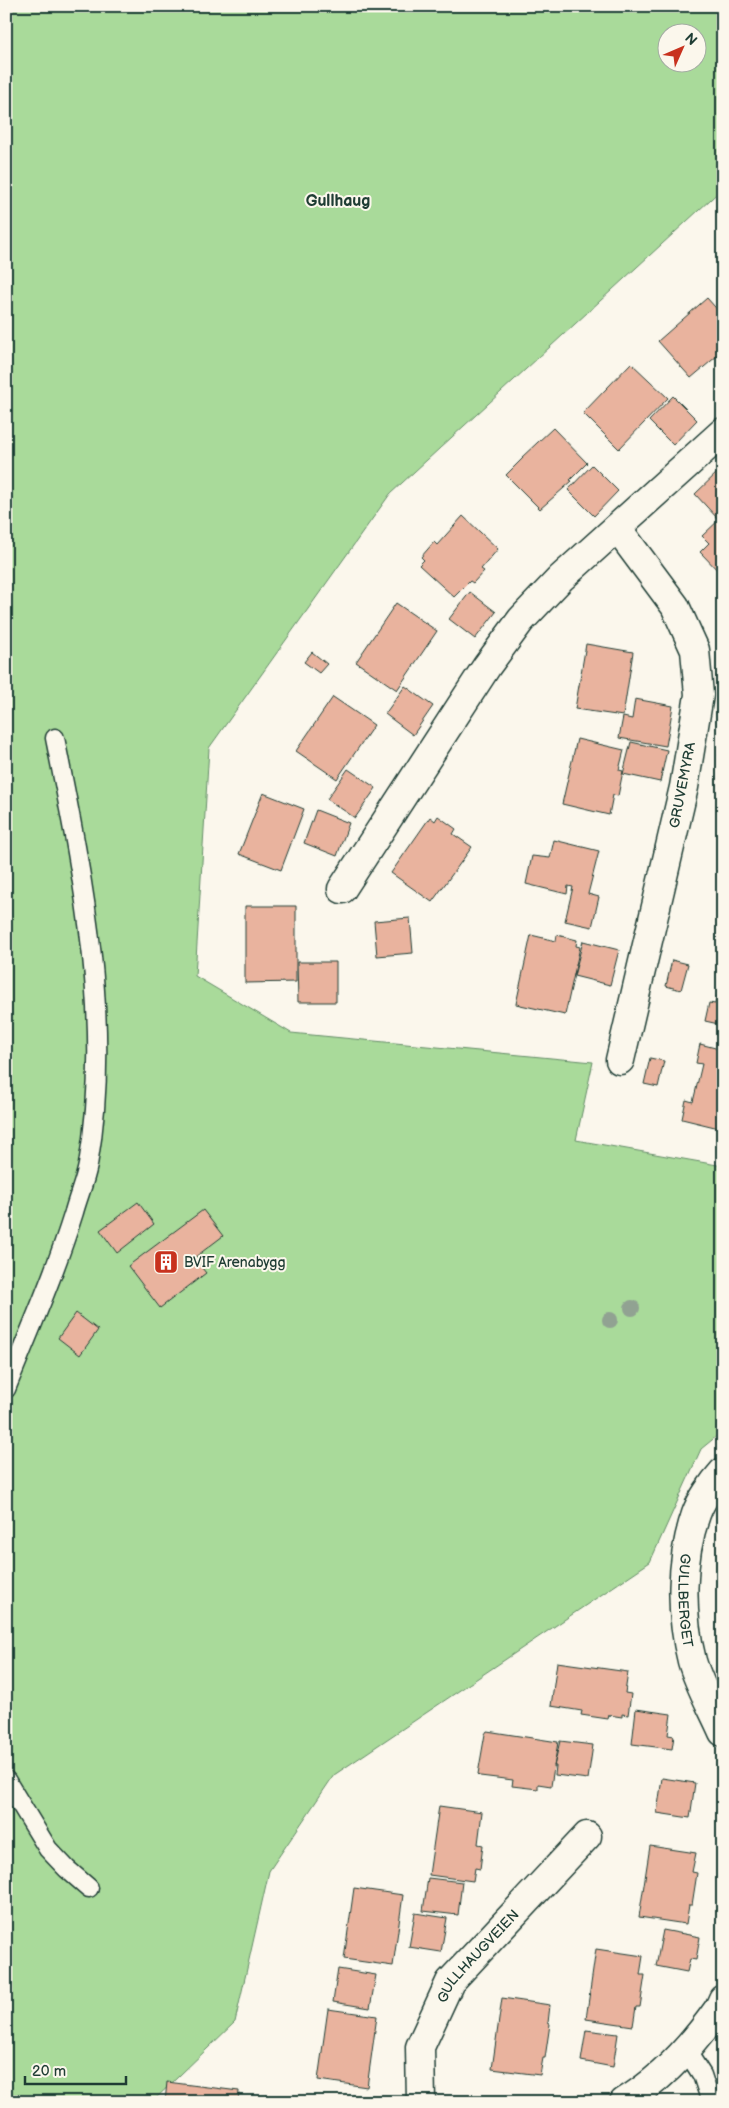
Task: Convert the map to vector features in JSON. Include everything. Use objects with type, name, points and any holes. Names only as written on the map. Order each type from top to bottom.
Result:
[{"type":"street","points":[[342,889],[487,666],[521,620],[560,578],[723,432]]},
{"type":"street","name":"GRUVEMYRA","points":[[617,528],[676,606],[695,650],[699,695],[684,787],[620,1060]]},
{"type":"street","name":"GULLBERGET","points":[[723,1472],[697,1512],[687,1551],[684,1586],[686,1624],[693,1662],[723,1732]]},
{"type":"street","name":"GULLHAUGVEIEN","points":[[421,2102],[420,2047],[450,1982],[587,1836]]},
{"type":"street","points":[[624,2102],[646,2087],[686,2050],[721,2004]]},
{"type":"lane","points":[[6,1389],[69,1228],[88,1167],[98,1093],[94,969],[79,861],[55,738]]},
{"type":"lane","points":[[6,1780],[48,1849],[67,1869],[90,1888]]},
{"type":"lane","points":[[686,2050],[702,2075],[711,2102]]},
{"type":"green space","points":[[6,6],[723,6],[723,188],[390,494],[209,748],[195,976],[291,1033],[593,1062],[576,1140],[723,1166],[723,1431],[701,1449],[650,1562],[334,1775],[269,1871],[235,2022],[152,2102],[6,2102]]},
{"type":"building","points":[[707,298],[723,316],[723,351],[691,378],[658,341]]},
{"type":"building","points":[[631,363],[668,398],[619,449],[583,413]]},
{"type":"building","points":[[673,396],[697,420],[673,445],[649,421]]},
{"type":"building","points":[[553,428],[587,463],[570,480],[572,481],[540,509],[506,475]]},
{"type":"building","points":[[592,465],[618,491],[594,516],[568,490]]},
{"type":"building","points":[[719,471],[723,475],[723,515],[718,519],[695,494]]},
{"type":"building","points":[[463,516],[498,549],[481,569],[484,571],[473,583],[470,581],[454,597],[419,565],[424,560],[421,557],[434,542],[437,545]]},
{"type":"building","points":[[722,517],[723,576],[700,552],[709,543],[702,536]]},
{"type":"building","points":[[470,592],[496,612],[475,639],[449,619]]},
{"type":"building","points":[[396,603],[437,631],[397,690],[356,662]]},
{"type":"building","points":[[586,644],[633,652],[623,716],[575,709]]},
{"type":"building","points":[[312,652],[327,664],[319,673],[304,662]]},
{"type":"building","points":[[405,686],[433,706],[413,735],[385,714]]},
{"type":"building","points":[[333,697],[374,725],[337,779],[296,751]]},
{"type":"building","points":[[635,699],[673,706],[666,746],[619,738],[623,717],[632,719]]},
{"type":"building","points":[[577,739],[624,750],[619,770],[623,771],[618,796],[613,795],[609,815],[562,804]]},
{"type":"building","points":[[723,739],[723,757],[719,756]]},
{"type":"building","points":[[631,742],[667,750],[660,782],[623,774]]},
{"type":"building","points":[[348,769],[376,788],[355,818],[327,799]]},
{"type":"building","points":[[263,793],[304,809],[281,870],[239,854]]},
{"type":"building","points":[[316,810],[349,823],[337,856],[304,843]]},
{"type":"building","points":[[438,816],[456,829],[453,834],[472,847],[432,902],[391,873],[430,817],[435,821]]},
{"type":"building","points":[[554,840],[599,851],[588,894],[599,897],[592,927],[565,921],[573,887],[568,886],[567,894],[526,884],[532,856],[550,858]]},
{"type":"building","points":[[245,906],[296,906],[296,982],[245,983]]},
{"type":"building","points":[[410,918],[413,953],[377,956],[374,921]]},
{"type":"building","points":[[531,935],[556,941],[557,935],[577,940],[576,946],[580,947],[565,1015],[516,1004]]},
{"type":"building","points":[[583,941],[619,950],[610,985],[574,976]]},
{"type":"building","points":[[723,947],[723,966],[718,966]]},
{"type":"building","points":[[672,960],[688,964],[681,990],[666,986]]},
{"type":"building","points":[[297,962],[336,962],[336,1002],[298,1002]]},
{"type":"building","points":[[723,973],[723,1025],[705,1021],[709,1003],[715,1004]]},
{"type":"building","points":[[700,1044],[723,1050],[723,1129],[682,1119],[686,1100],[693,1102],[702,1064],[696,1063]]},
{"type":"building","points":[[650,1058],[664,1061],[658,1087],[644,1084]]},
{"type":"building","points":[[138,1202],[154,1224],[117,1253],[100,1230]]},
{"type":"building","name":"BVIF Arenabygg","points":[[203,1210],[223,1236],[194,1258],[206,1273],[160,1308],[128,1266]]},
{"type":"building","points":[[76,1313],[98,1330],[80,1355],[58,1338]]},
{"type":"building","points":[[557,1662],[628,1672],[625,1693],[631,1694],[628,1715],[622,1714],[622,1717],[609,1715],[608,1719],[581,1715],[582,1711],[551,1706]]},
{"type":"building","points":[[636,1709],[671,1714],[668,1735],[674,1736],[672,1749],[632,1744]]},
{"type":"building","points":[[487,1731],[558,1742],[551,1786],[538,1784],[538,1789],[512,1786],[513,1780],[480,1776],[478,1774]]},
{"type":"building","points":[[560,1741],[593,1745],[588,1779],[555,1775],[556,1766],[554,1766]]},
{"type":"building","points":[[662,1778],[695,1783],[690,1818],[657,1813]]},
{"type":"building","points":[[439,1806],[482,1812],[478,1844],[483,1845],[480,1869],[475,1868],[473,1881],[429,1875]]},
{"type":"building","points":[[650,1846],[696,1853],[692,1872],[697,1873],[692,1905],[689,1905],[686,1924],[639,1917]]},
{"type":"building","points":[[428,1878],[462,1882],[458,1915],[423,1911]]},
{"type":"building","points":[[354,1888],[403,1895],[393,1966],[344,1959]]},
{"type":"building","points":[[415,1913],[447,1918],[441,1952],[409,1947]]},
{"type":"building","points":[[663,1930],[700,1937],[696,1960],[690,1959],[687,1972],[656,1966]]},
{"type":"building","points":[[596,1949],[643,1956],[640,1975],[645,1975],[640,2007],[636,2007],[633,2026],[586,2019]]},
{"type":"building","points":[[338,1969],[376,1975],[370,2008],[333,2002]]},
{"type":"building","points":[[502,1998],[550,2005],[548,2023],[550,2024],[545,2058],[543,2058],[540,2075],[492,2069]]},
{"type":"building","points":[[328,2009],[377,2016],[367,2087],[318,2080]]},
{"type":"building","points":[[586,2030],[618,2034],[613,2067],[581,2061]]},
{"type":"building","points":[[167,2082],[239,2091],[238,2102],[165,2102]]},
{"type":"place","name":"BVIF Arenabygg","points":[[166,1262]]},
{"type":"district","name":"Gullhaug","points":[[338,200]]}]
